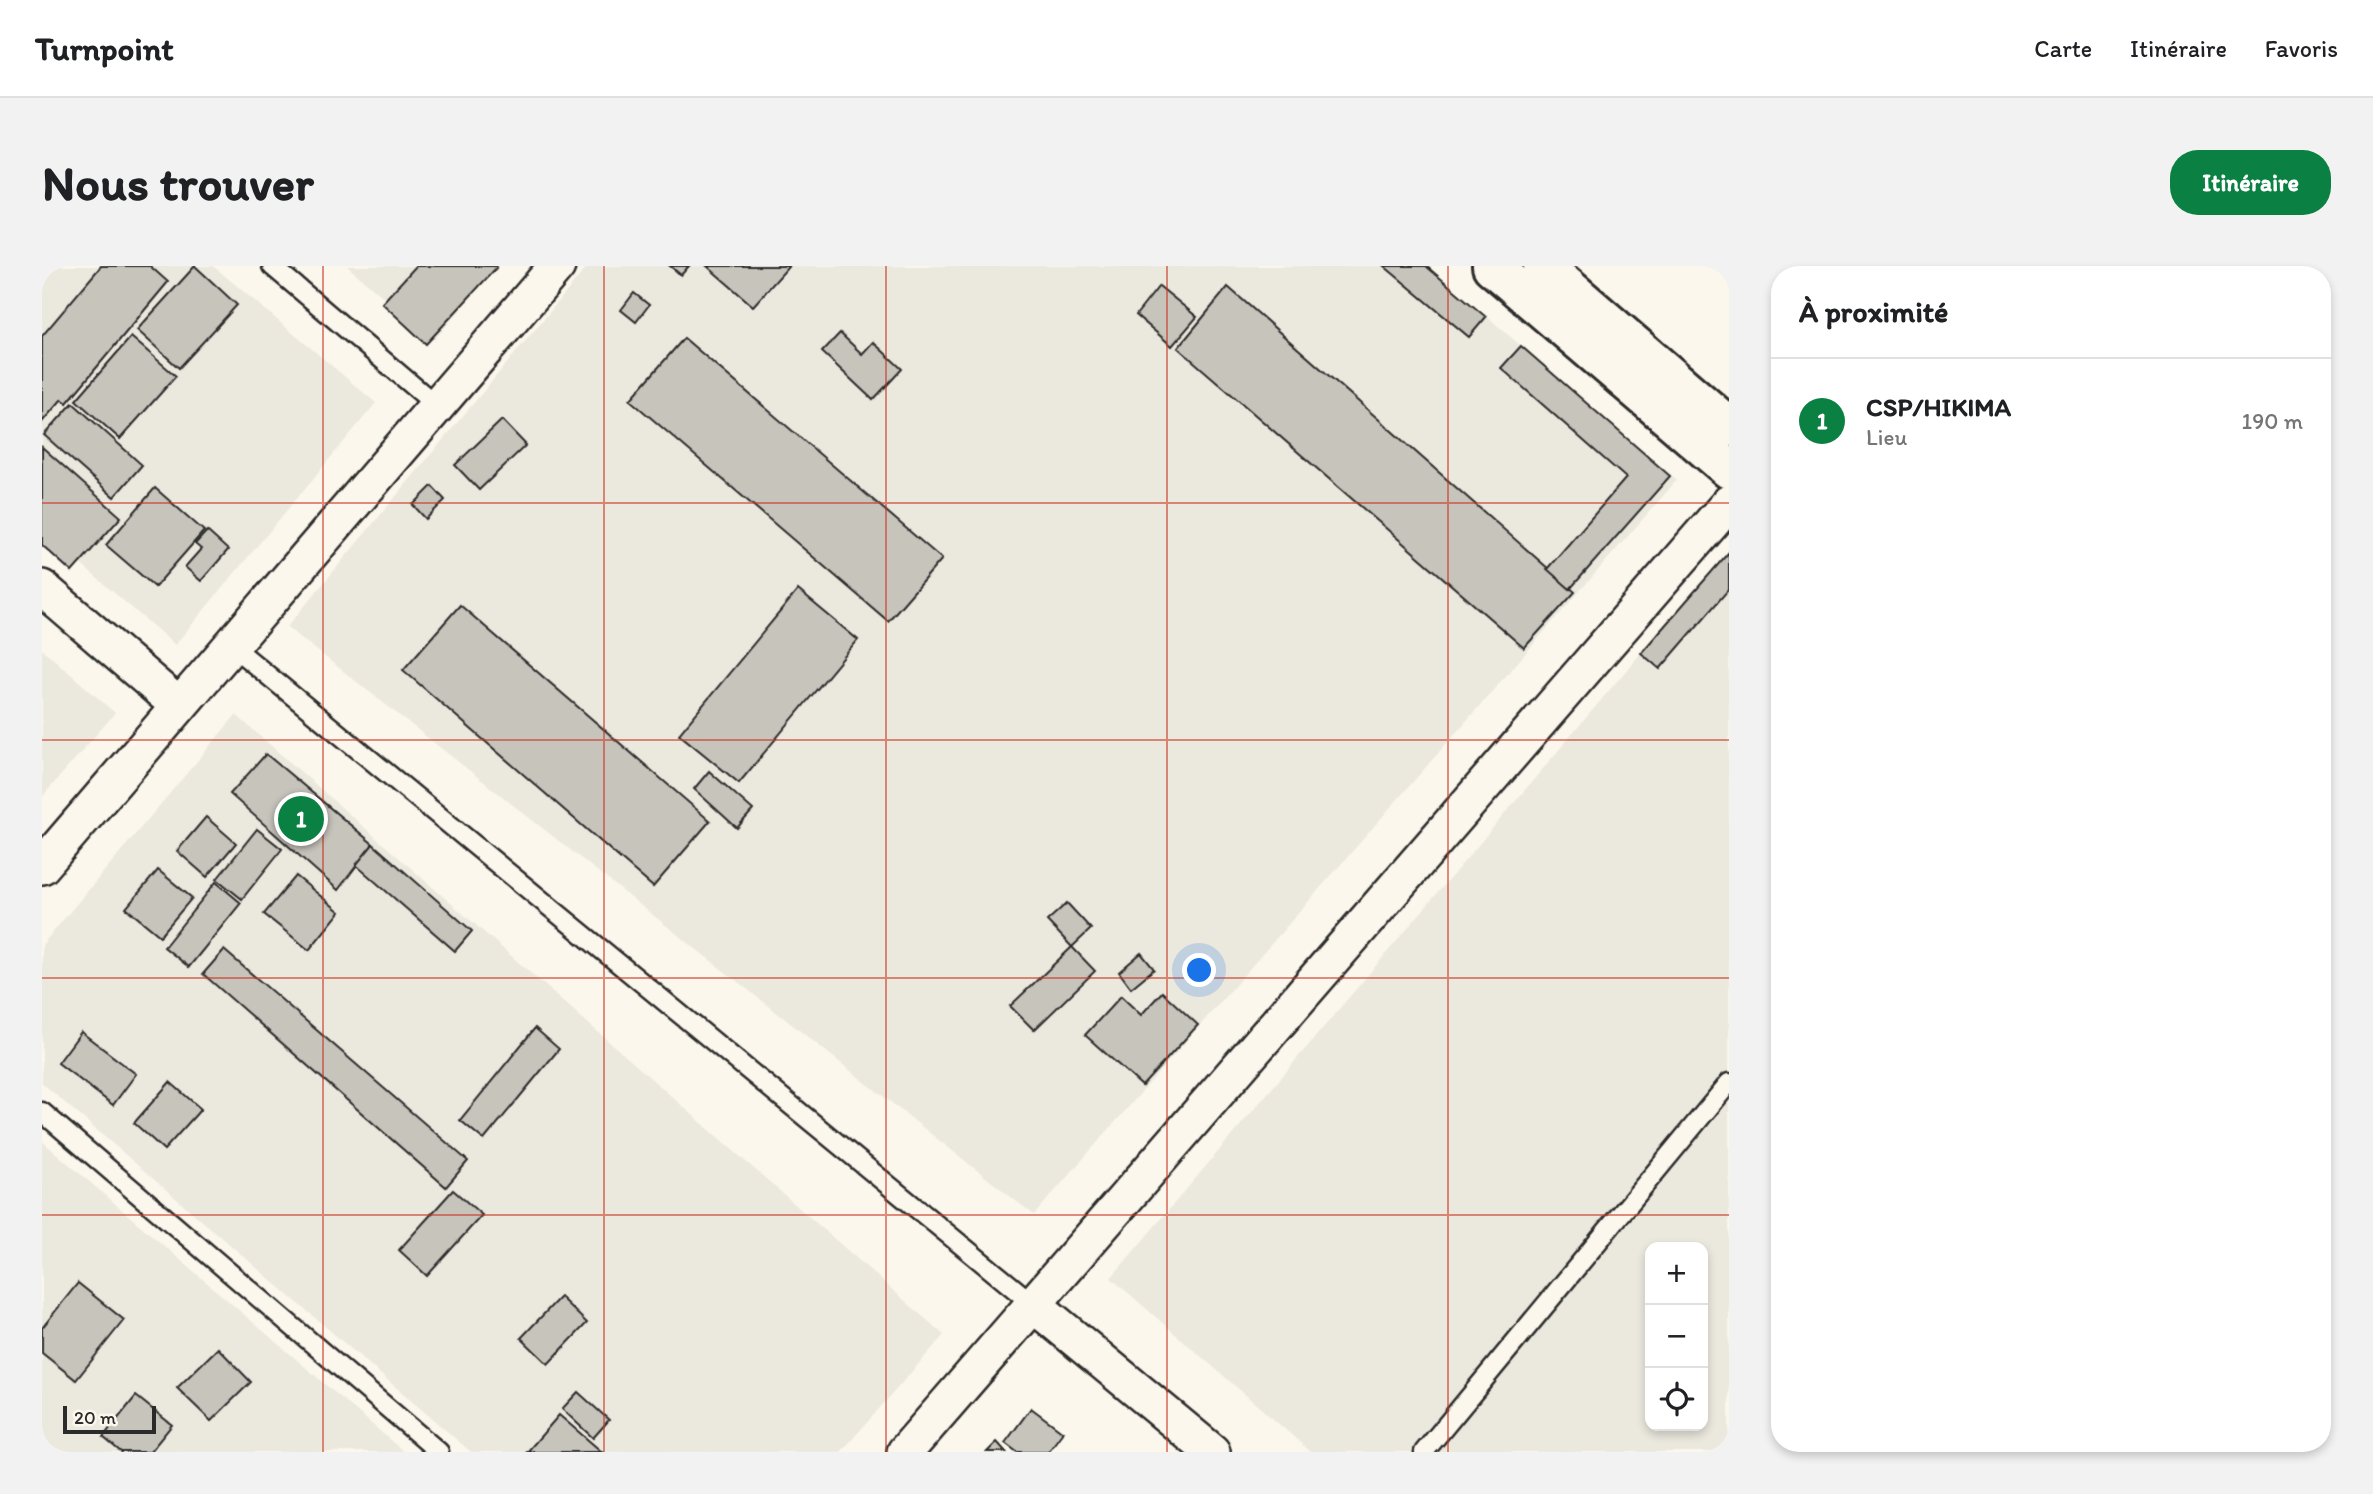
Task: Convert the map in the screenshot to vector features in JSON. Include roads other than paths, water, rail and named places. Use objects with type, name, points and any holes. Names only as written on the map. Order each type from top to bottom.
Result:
[{"type":"highway","points":[[1492,266],[1718,424]]},
{"type":"highway","points":[[1543,266],[1718,424],[1729,469]]},
{"type":"street","points":[[42,866],[557,266]]},
{"type":"street","points":[[905,1452],[1729,503]]},
{"type":"street","points":[[42,588],[179,706]]},
{"type":"street","points":[[1033,1304],[1212,1452]]},
{"type":"lane","points":[[272,266],[437,406]]},
{"type":"lane","points":[[231,645],[1033,1304]]},
{"type":"lane","points":[[1424,1452],[1729,1083]]},
{"type":"lane","points":[[42,1112],[439,1452]]},
{"type":"place","name":"CSP/HIKIMA","points":[[301,819]]}]
